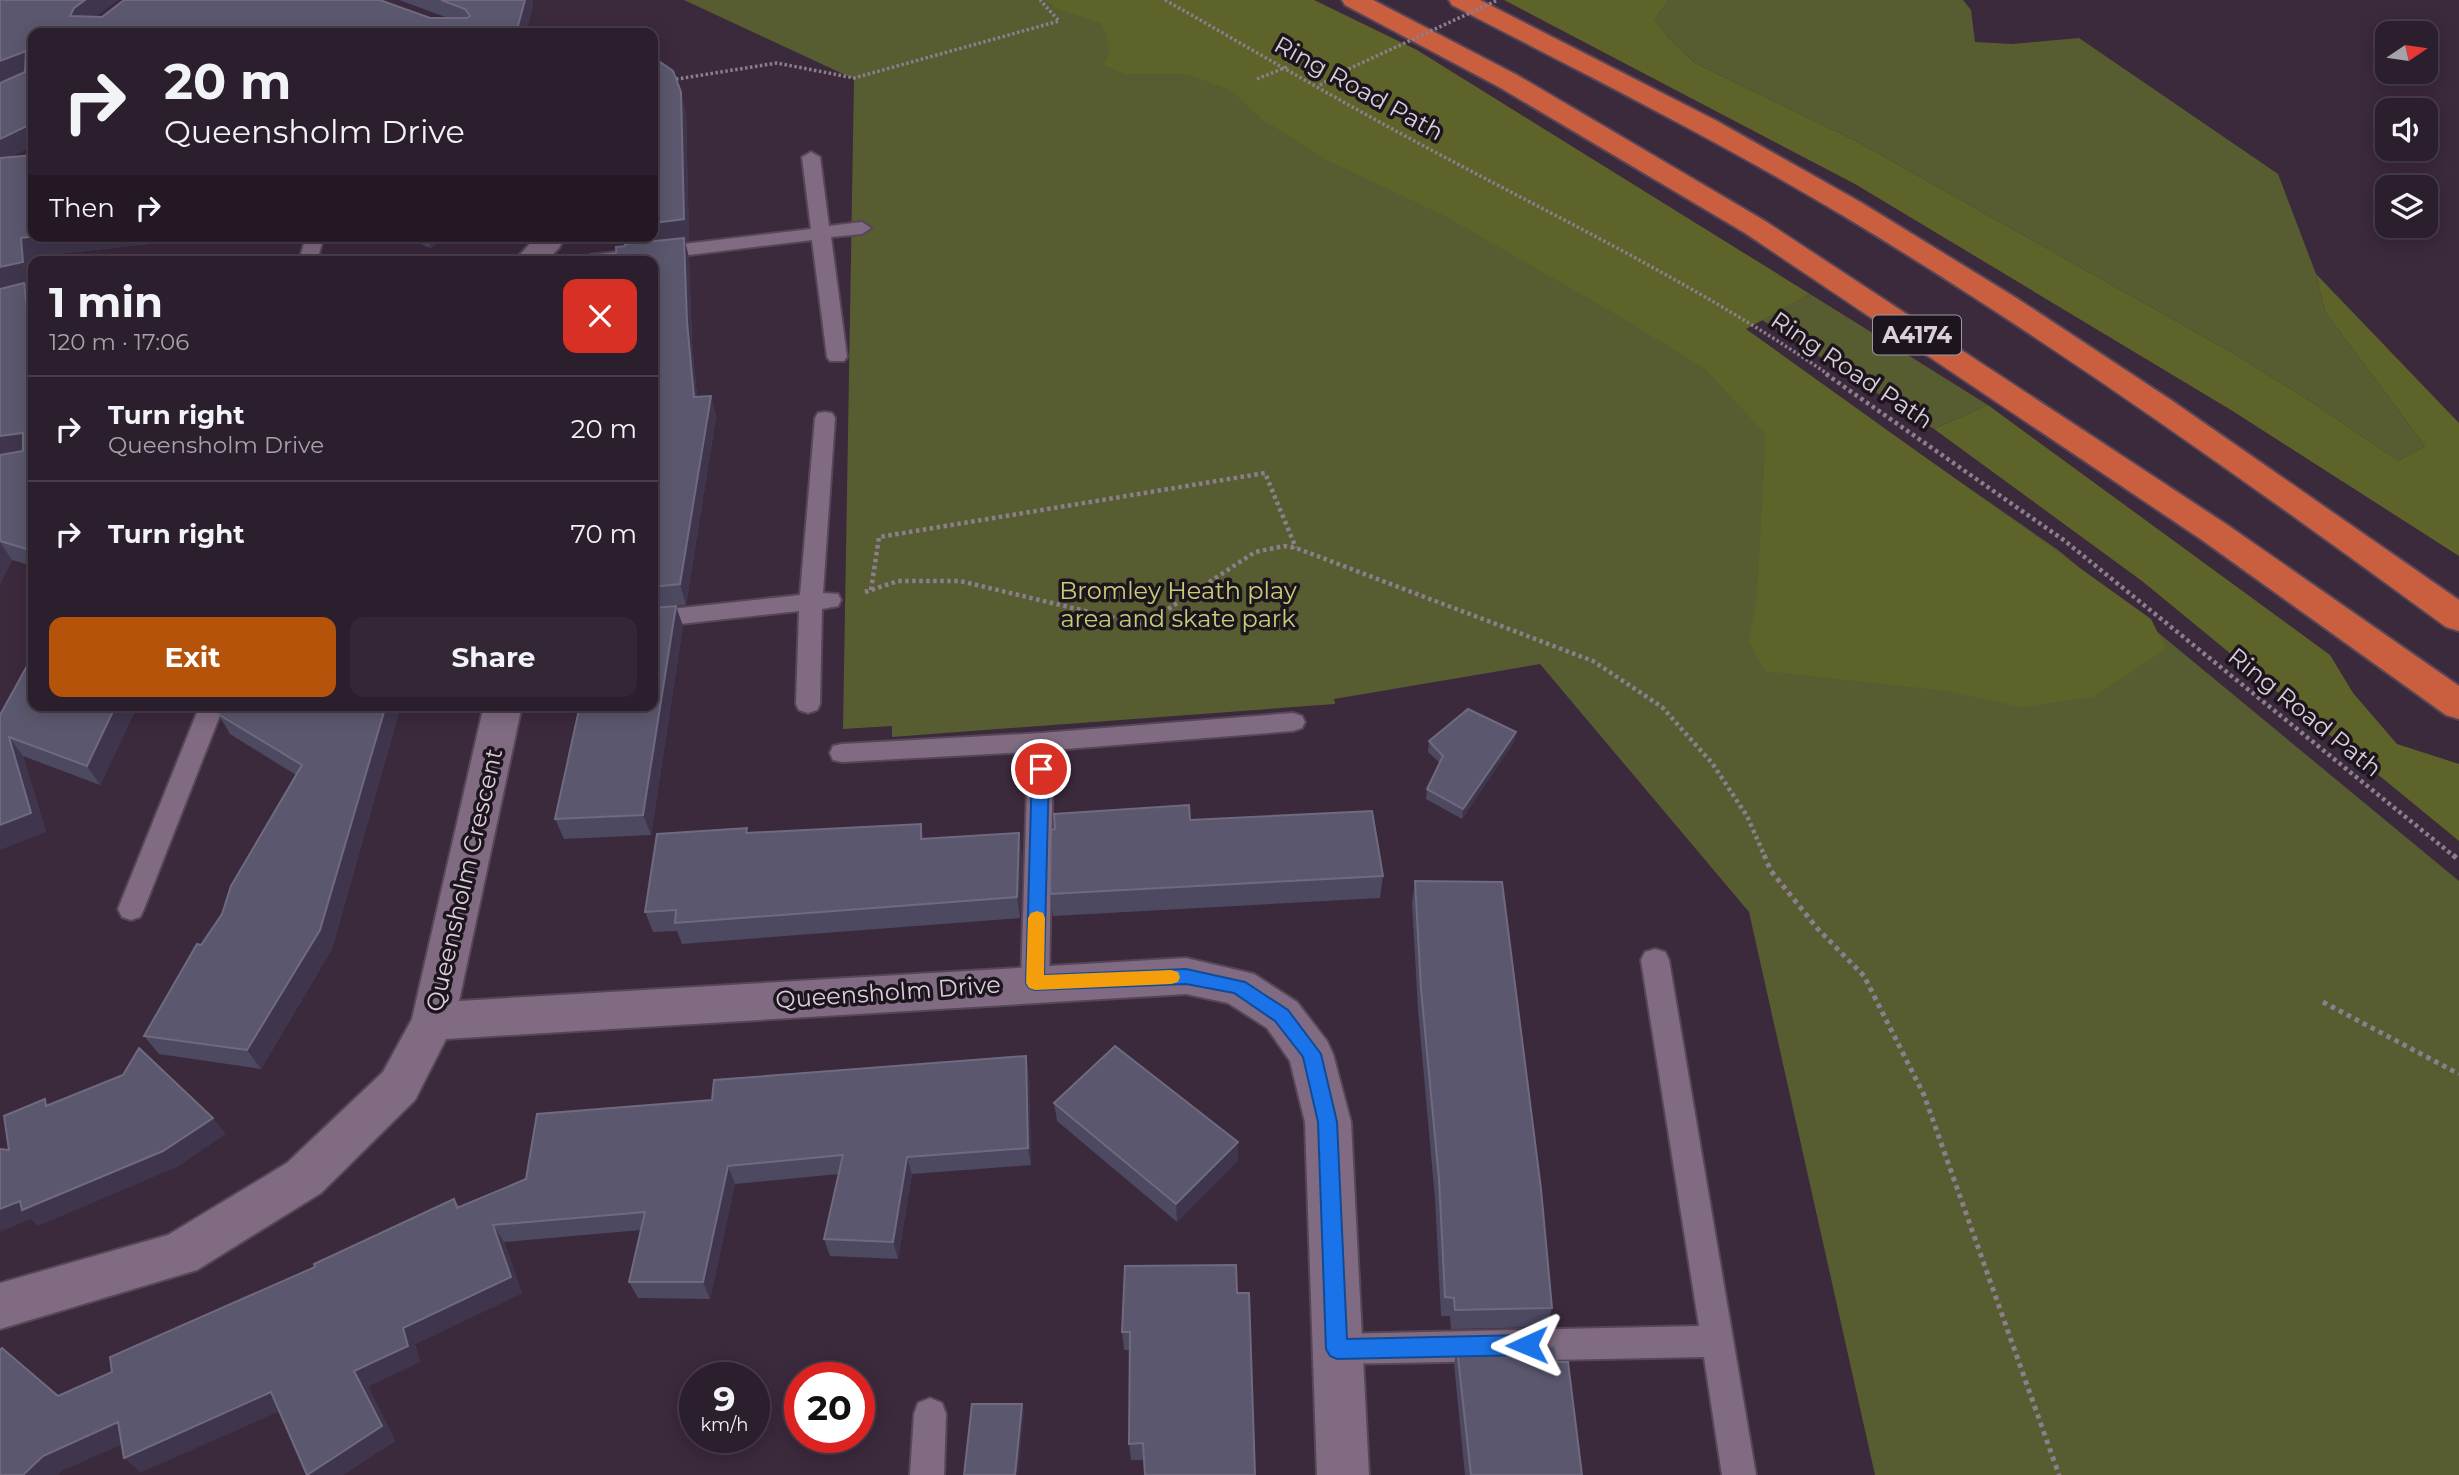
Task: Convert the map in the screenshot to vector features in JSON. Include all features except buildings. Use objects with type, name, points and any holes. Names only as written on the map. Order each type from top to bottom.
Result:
[{"type":"highway","name":"A4174","points":[[1354,0],[1508,81],[1755,227],[2214,532],[2459,705]]},
{"type":"highway","name":"A4174","points":[[1461,0],[1665,105],[1851,209],[2072,348],[2290,495],[2459,618]]},
{"type":"street","points":[[535,256],[550,242]]},
{"type":"street","points":[[0,299],[28,293]]},
{"type":"street","name":"Queensholm Crescent","points":[[0,1306],[180,1254],[304,1178],[399,1086],[433,1021],[502,711]]},
{"type":"street","name":"Queensholm Drive","points":[[433,1021],[1186,976],[1239,987],[1282,1016],[1311,1054],[1328,1122],[1343,1475]]},
{"type":"lane","points":[[811,158],[837,357]]},
{"type":"lane","points":[[632,256],[862,228]]},
{"type":"lane","points":[[807,704],[821,601],[825,418]]},
{"type":"lane","points":[[658,618],[821,601]]},
{"type":"lane","points":[[131,909],[210,711]]},
{"type":"lane","points":[[842,753],[1041,742],[1293,722]]},
{"type":"lane","points":[[1035,983],[1041,742]]},
{"type":"lane","points":[[1656,960],[1739,1475]]},
{"type":"lane","points":[[1337,1349],[1717,1341]]},
{"type":"lane","points":[[926,1475],[930,1414]]},
{"type":"path","points":[[667,80],[777,63],[854,78],[1059,21],[1040,0]]},
{"type":"path","name":"Ring Road Path","points":[[1165,0],[1409,138],[1671,275],[1774,337],[2065,541],[2459,860]]},
{"type":"path","points":[[1319,85],[1343,71],[1497,0]]},
{"type":"path","points":[[1257,79],[1287,67]]},
{"type":"path","points":[[871,590],[879,537],[1265,472],[1296,548]]},
{"type":"path","points":[[821,601],[846,598],[898,581],[960,581],[1144,625],[1255,552],[1284,546],[1296,548],[1592,661],[1662,707],[1712,763],[1747,816],[1771,872],[1817,928],[1864,976],[1924,1095],[2059,1475]]},
{"type":"path","points":[[2323,1002],[2459,1074]]},
{"type":"green space","name":"Bromley Heath play area and skate park","points":[[684,0],[1100,0],[1719,314],[2058,550],[2459,881],[2459,1475],[1875,1475],[1749,912],[1540,664],[1334,699],[1335,704],[892,737],[892,726],[843,729],[854,79]]},
{"type":"green space","points":[[1046,0],[1314,0],[1417,50],[1810,294],[1746,329],[2151,619],[2166,649],[2093,697],[2021,707],[1948,691],[1765,671],[1749,642],[1757,596],[1766,434],[1705,369],[1447,217],[1329,161],[1263,120],[1231,90],[1186,74],[1125,74],[1104,65],[1110,50],[1102,24],[1057,9]]},
{"type":"green space","points":[[1504,0],[1669,0],[1655,19],[1668,37],[1695,63],[1858,142],[2229,351],[2312,402],[2398,461],[2425,446],[2325,312],[2316,274],[2459,423],[2459,556],[2231,410],[1855,184]]},
{"type":"green space","points":[[1669,0],[1963,0],[1971,10],[1975,42],[2012,44],[2079,38],[2278,174],[2316,274],[2325,312],[2425,446],[2398,461],[2312,402],[2229,351],[1858,142],[1695,63],[1668,37],[1655,19]]},
{"type":"green space","points":[[1810,294],[1988,405],[1934,429],[1762,320]]},
{"type":"green space","points":[[1988,405],[2330,655],[2353,693],[2397,744],[2459,764],[2459,841],[2142,581],[1934,429]]},
{"type":"slow traffic","points":[[1037,918],[1035,983],[1171,977]]},
{"type":"route","points":[[1041,769],[1035,983],[1186,976],[1239,987],[1282,1016],[1311,1054],[1328,1122],[1337,1349],[1527,1345]]}]
